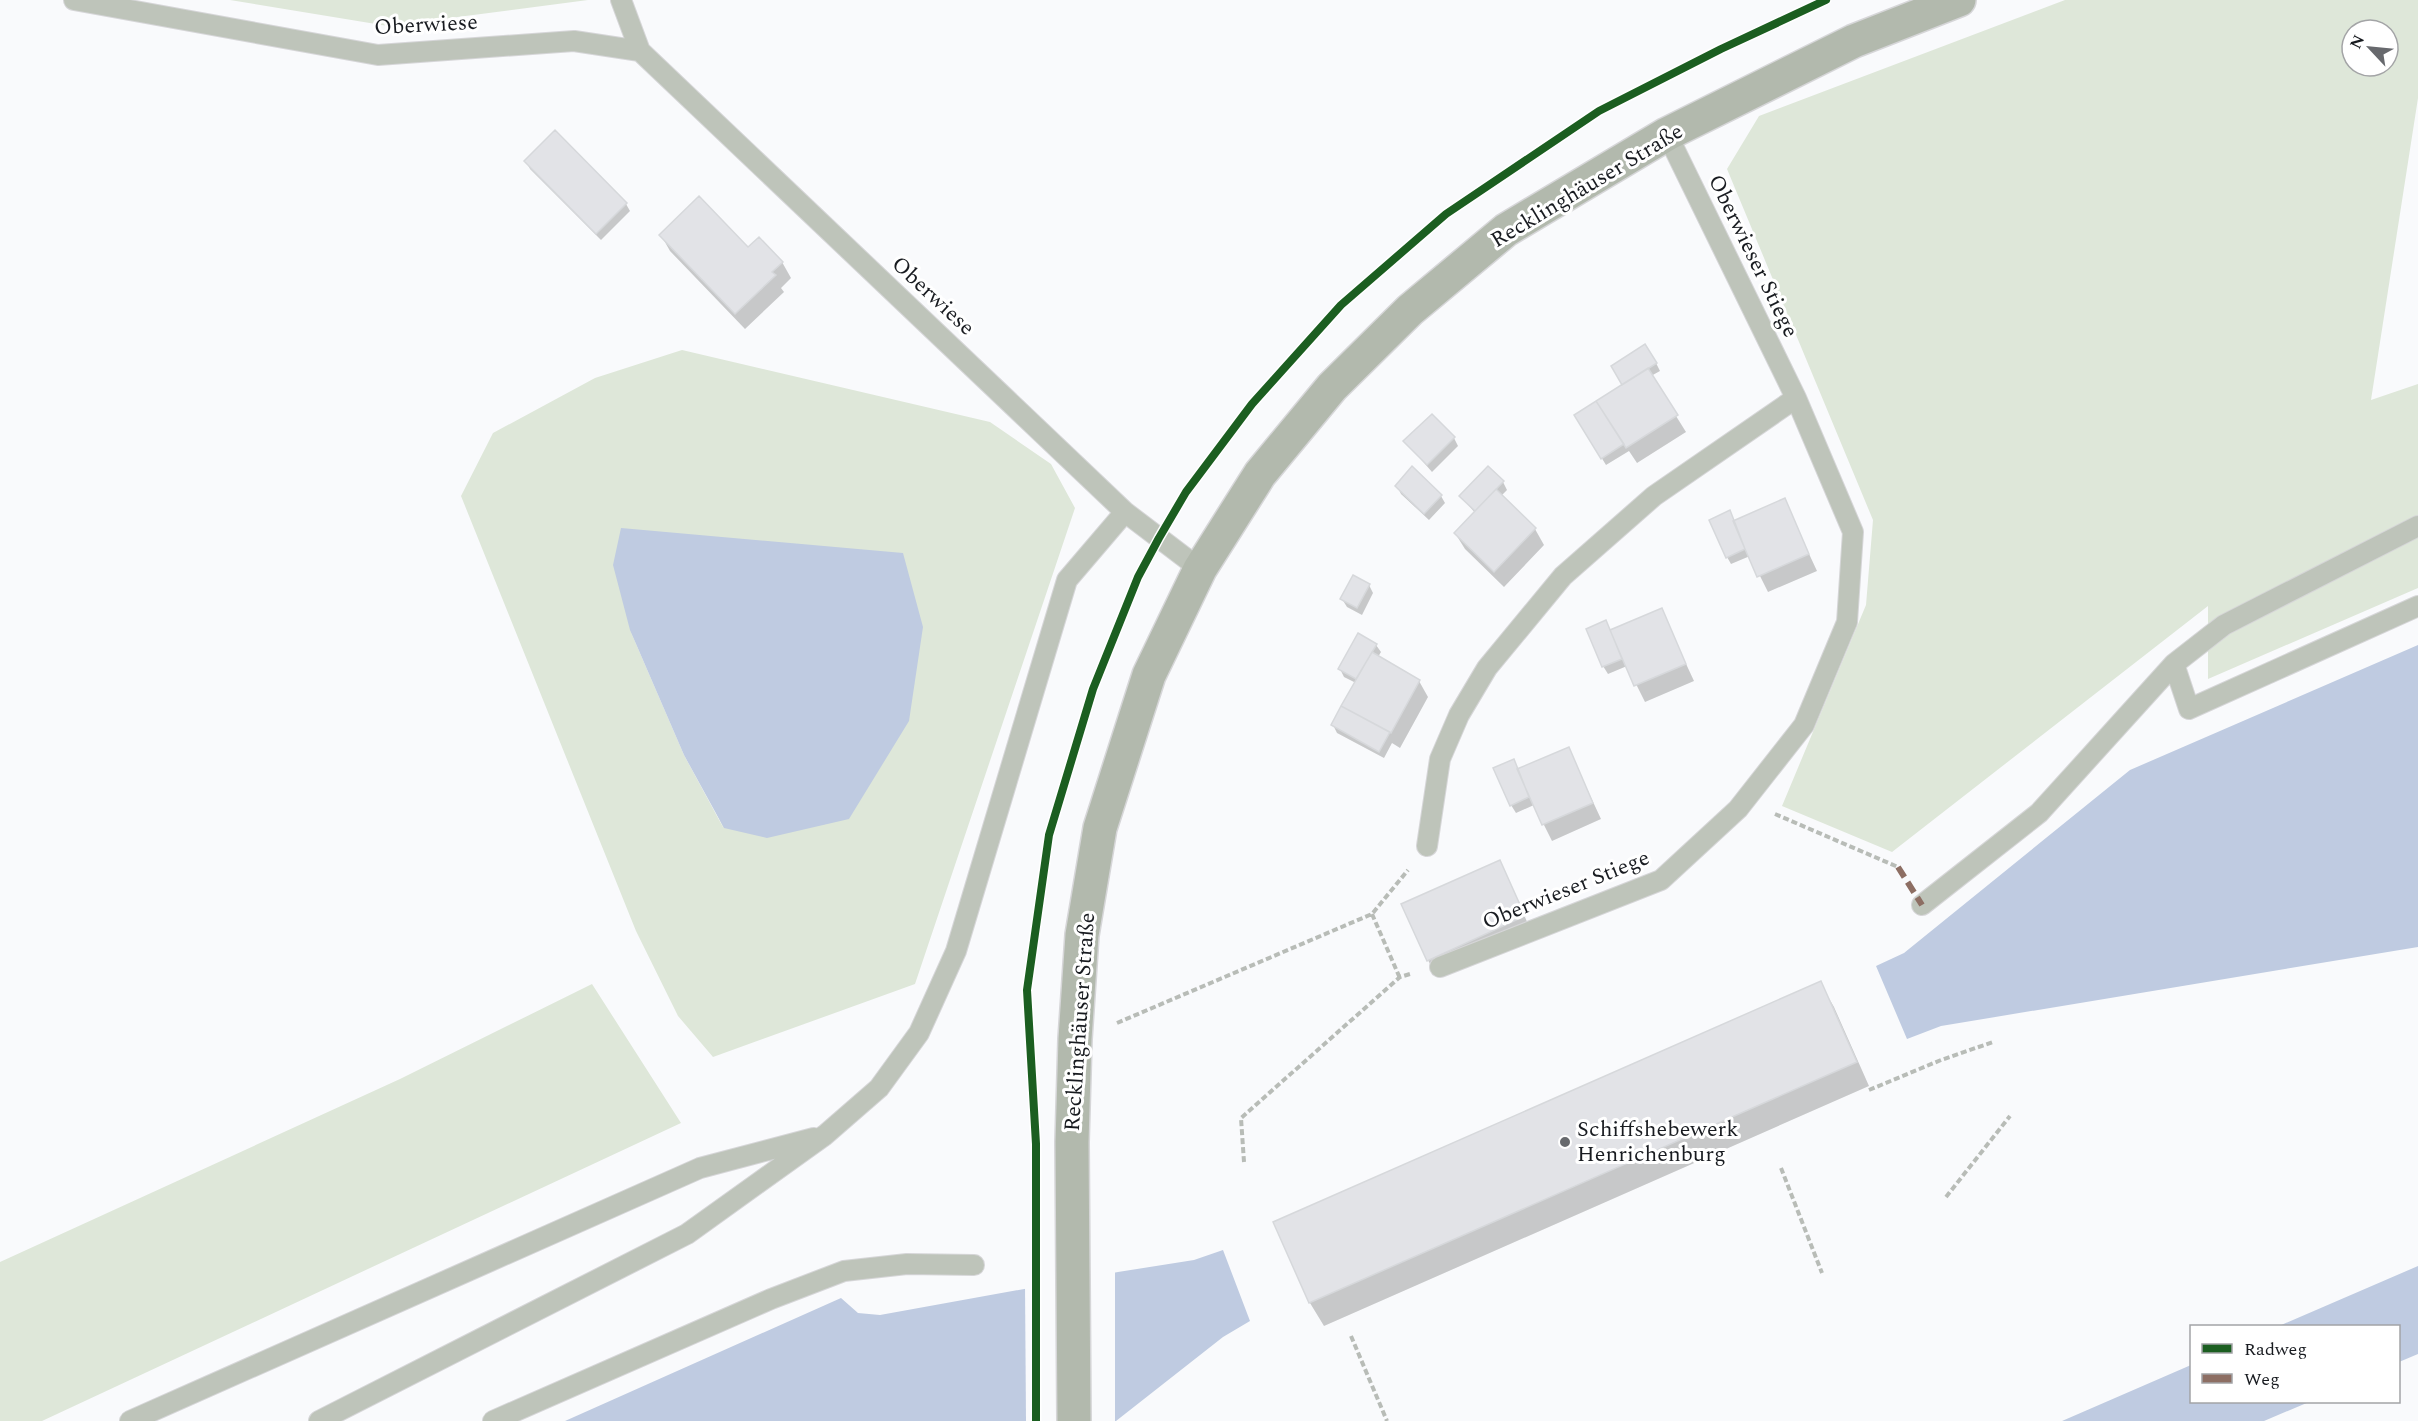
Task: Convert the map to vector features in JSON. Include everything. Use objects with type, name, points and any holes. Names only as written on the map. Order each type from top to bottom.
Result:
[{"type":"main road","name":"Recklinghäuser Straße","points":[[1074,1421],[1073,1108],[1082,935],[1100,828],[1149,675],[1200,569],[1260,474],[1332,387],[1410,310],[1506,230],[1667,134],[1854,41],[1959,0]]},
{"type":"lane","name":"Oberwiese","points":[[74,0],[378,55],[574,41],[640,51]]},
{"type":"lane","name":"Oberwiese","points":[[621,0],[640,51],[1125,512],[1200,569]]},
{"type":"lane","name":"Oberwieser Stiege","points":[[1440,967],[1661,880],[1744,801],[1804,725],[1847,622],[1853,532],[1796,398],[1667,134]]},
{"type":"lane","points":[[1427,846],[1440,759],[1459,715],[1487,668],[1563,576],[1654,496],[1796,398]]},
{"type":"lane","points":[[319,1421],[687,1234],[825,1135],[879,1088],[919,1033],[956,951],[1067,580],[1125,512]]},
{"type":"lane","points":[[1922,905],[2038,813],[2174,664],[2224,625],[2418,526]]},
{"type":"lane","points":[[2174,664],[2189,709],[2418,606]]},
{"type":"lane","points":[[130,1421],[700,1168],[825,1135]]},
{"type":"lane","points":[[493,1421],[771,1299],[844,1271],[908,1264],[974,1265]]},
{"type":"path","points":[[1744,801],[1898,867]]},
{"type":"path","points":[[1113,1025],[1372,914],[1427,846]]},
{"type":"path","points":[[1372,914],[1400,977]]},
{"type":"path","points":[[1244,1162],[1241,1118],[1400,977],[1440,967]]},
{"type":"path","points":[[1869,1090],[1941,1060],[1993,1042]]},
{"type":"path","points":[[1946,1197],[2010,1116]]},
{"type":"path","points":[[1781,1168],[1822,1273]]},
{"type":"path","points":[[1352,1336],[1387,1421]]},
{"type":"shaded area","points":[[230,0],[588,0],[388,26]]},
{"type":"shaded area","points":[[2065,0],[2418,0],[2418,98],[2371,400],[2418,384],[2418,588],[2208,679],[2208,606],[1892,852],[1782,806],[1866,605],[1873,520],[1727,169],[1759,116]]},
{"type":"shaded area","points":[[682,350],[990,422],[1051,464],[1075,508],[915,984],[713,1057],[678,1016],[636,931],[461,496],[493,433],[595,378]],"holes":[[[630,630],[724,829],[684,755]]]},
{"type":"shaded area","points":[[592,984],[681,1123],[42,1421],[0,1421],[0,1262],[400,1079]]},
{"type":"water","points":[[621,528],[903,553],[923,627],[909,721],[849,819],[767,838],[724,828],[684,755],[630,630],[613,565]]},
{"type":"water","points":[[2418,645],[2418,947],[1941,1026],[1907,1039],[1876,966],[1904,953],[2130,770]]},
{"type":"water","points":[[1223,1250],[1250,1321],[1223,1337],[1116,1421],[565,1421],[841,1298],[858,1313],[880,1315],[1194,1260]]},
{"type":"water","points":[[2418,1266],[2418,1354],[2400,1362],[2400,1325],[2281,1325]]},
{"type":"water","points":[[2190,1365],[2190,1403],[2307,1403],[2264,1421],[2062,1421]]},
{"type":"pier","points":[[1115,1269],[1115,1421],[1026,1421],[1025,1285]]},
{"type":"building","points":[[555,130],[627,203],[596,234],[524,161]]},
{"type":"building","points":[[699,196],[748,247],[759,237],[783,262],[772,272],[776,275],[735,314],[659,235]]},
{"type":"building","points":[[1645,344],[1657,363],[1622,385],[1611,366]]},
{"type":"building","points":[[1648,368],[1678,415],[1626,448],[1596,401]]},
{"type":"building","points":[[1596,401],[1624,444],[1601,459],[1574,415]]},
{"type":"building","points":[[1432,414],[1455,437],[1427,465],[1403,441]]},
{"type":"building","points":[[1412,466],[1442,495],[1424,514],[1395,486]]},
{"type":"building","points":[[1488,466],[1504,481],[1475,511],[1459,496]]},
{"type":"building","points":[[1496,489],[1536,528],[1494,572],[1454,533]]},
{"type":"building","points":[[1785,498],[1809,554],[1757,577],[1733,521]]},
{"type":"building","points":[[1730,510],[1745,549],[1726,558],[1709,520]]},
{"type":"building","points":[[1353,575],[1370,584],[1357,608],[1340,599]]},
{"type":"building","points":[[1662,608],[1686,664],[1634,686],[1610,630]]},
{"type":"building","points":[[1606,620],[1622,659],[1602,667],[1586,629]]},
{"type":"building","points":[[1358,633],[1377,644],[1356,679],[1338,669]]},
{"type":"building","points":[[1372,652],[1420,680],[1391,733],[1341,706]]},
{"type":"building","points":[[1341,706],[1390,732],[1379,752],[1331,725]]},
{"type":"building","points":[[1569,747],[1593,803],[1542,825],[1517,769]]},
{"type":"building","points":[[1514,759],[1529,797],[1510,806],[1493,768]]},
{"type":"building","points":[[1500,860],[1525,916],[1427,961],[1401,904]]},
{"type":"building","name":"Schiffshebewerk Henrichenburg","points":[[1821,981],[1857,1062],[1309,1303],[1273,1222]]},
{"type":"marked path","points":[[1898,867],[1922,905]]},
{"type":"cycle path","points":[[1036,1421],[1036,1144],[1027,990],[1049,835],[1093,689],[1138,577],[1159,538],[1186,492],[1252,404],[1341,305],[1446,214],[1599,111],[1721,49],[1826,0]]},
{"type":"place","name":"Schiffshebewerk Henrichenburg","points":[[1565,1142]]}]
